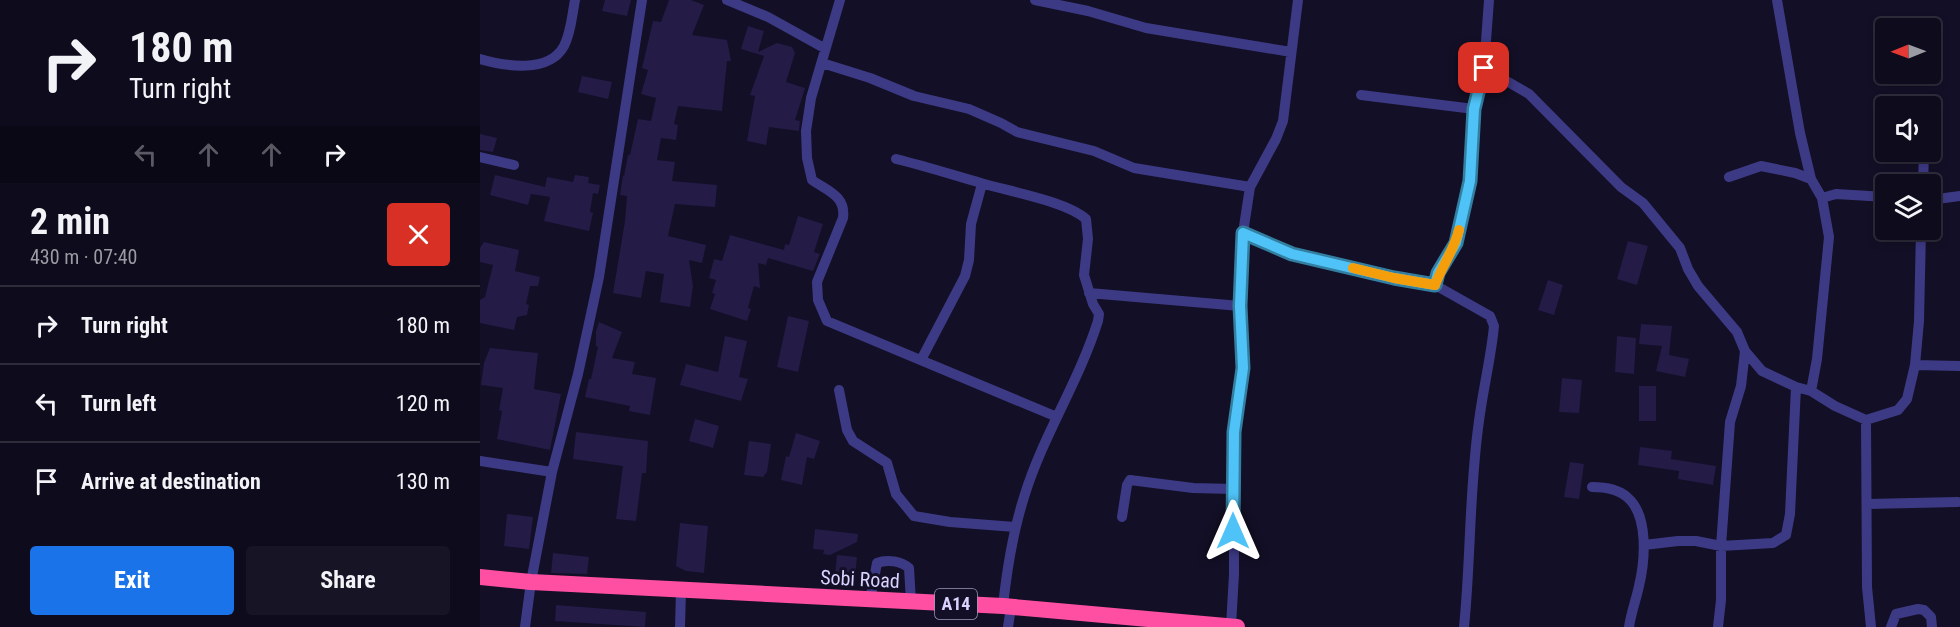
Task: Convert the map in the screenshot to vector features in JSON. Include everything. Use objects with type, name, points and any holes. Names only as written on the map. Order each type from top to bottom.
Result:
[{"type":"highway","name":"Sobi Road","points":[[480,577],[531,582],[1007,606],[1237,627]]},
{"type":"street","points":[[480,58],[494,63],[521,66],[543,62],[556,56],[564,46],[575,0]]},
{"type":"street","points":[[525,627],[531,582],[552,472],[578,374],[599,277],[642,0]]},
{"type":"street","points":[[840,0],[811,98],[807,131],[807,158],[812,180],[838,197],[844,209],[843,218],[817,282],[818,300],[827,321],[1057,417]]},
{"type":"street","points":[[1035,0],[1088,11],[1146,28],[1291,52]]},
{"type":"street","points":[[1231,626],[1234,574],[1234,432],[1243,368],[1240,306],[1243,233],[1250,187],[1276,140],[1283,121],[1298,0]]},
{"type":"street","points":[[1435,285],[1438,273],[1456,243],[1468,191],[1474,109],[1484,68],[1489,0]]},
{"type":"street","points":[[1781,0],[1800,133],[1811,179],[1822,198],[1829,237],[1817,359],[1811,391]]},
{"type":"street","points":[[732,2],[768,17],[824,48]]},
{"type":"street","points":[[822,63],[870,78],[914,96],[969,110],[1017,132],[1094,151],[1134,168],[1250,187]]},
{"type":"street","points":[[1484,68],[1529,94],[1621,187],[1643,203],[1680,248],[1698,286],[1737,332],[1745,351],[1762,371],[1796,387],[1811,391],[1835,406],[1866,420],[1898,410],[1907,399],[1915,365],[1919,321],[1921,240]]},
{"type":"street","points":[[1361,95],[1474,109]]},
{"type":"street","points":[[480,157],[514,165]]},
{"type":"street","points":[[896,159],[1018,192],[1070,209],[1080,213],[1086,219],[1088,238],[1084,275],[1099,314],[1098,321],[1082,364],[1025,492],[1007,563],[1008,627]]},
{"type":"street","points":[[1729,177],[1761,166],[1785,170],[1811,179]]},
{"type":"street","points":[[921,360],[964,276],[969,260],[971,224],[982,184]]},
{"type":"street","points":[[1822,198],[1836,194],[1875,196]]},
{"type":"street","points":[[1941,199],[1960,196]]},
{"type":"street","points":[[1243,233],[1292,254],[1394,278],[1435,285],[1490,316],[1494,326],[1479,421],[1470,513],[1469,586],[1464,627]]},
{"type":"street","points":[[1089,293],[1240,306]]},
{"type":"street","points":[[1718,627],[1730,422],[1740,386],[1745,351]]},
{"type":"street","points":[[1915,365],[1960,366]]},
{"type":"street","points":[[1644,545],[1696,541],[1721,546],[1773,543],[1786,535],[1790,514],[1796,387]]},
{"type":"street","points":[[839,390],[847,430],[853,441],[887,464],[896,494],[915,516],[950,522],[1015,527]]},
{"type":"street","points":[[1866,420],[1867,587],[1871,627]]},
{"type":"street","points":[[480,461],[552,472]]},
{"type":"street","points":[[1122,517],[1127,485],[1130,480],[1193,488],[1233,489]]},
{"type":"street","points":[[1592,487],[1615,490],[1626,496],[1634,504],[1642,527],[1644,545],[1640,585],[1629,627]]},
{"type":"street","points":[[1867,504],[1958,502]]},
{"type":"street","points":[[870,600],[877,563],[883,561],[903,563],[909,568],[911,602]]},
{"type":"street","points":[[673,589],[680,627]]},
{"type":"street","points":[[1891,627],[1896,614],[1918,609],[1924,610],[1931,617],[1932,627]]},
{"type":"building","points":[[605,0],[631,0],[627,16],[602,11]]},
{"type":"building","points":[[669,0],[691,0],[704,5],[692,35],[727,40],[731,61],[727,61],[722,111],[678,106],[674,124],[678,125],[676,140],[661,138],[657,160],[675,162],[672,181],[717,185],[715,207],[675,204],[668,236],[706,245],[702,263],[689,260],[693,286],[690,307],[660,302],[664,274],[646,271],[641,298],[613,293],[625,221],[627,196],[620,195],[623,175],[638,119],[651,121],[656,98],[641,94],[648,70],[642,68],[653,21],[661,22]]},
{"type":"building","points":[[748,26],[764,31],[758,52],[777,43],[792,47],[795,53],[786,82],[805,88],[795,120],[800,121],[799,131],[769,127],[766,145],[747,141],[755,96],[750,95],[764,56],[741,49]]},
{"type":"building","points":[[582,76],[612,82],[608,99],[578,92]]},
{"type":"building","points":[[480,134],[497,138],[493,152],[480,150]]},
{"type":"building","points":[[495,175],[545,187],[547,177],[573,182],[575,175],[589,177],[588,183],[600,185],[598,194],[593,193],[590,212],[593,213],[589,231],[544,221],[550,197],[531,194],[528,205],[490,195]]},
{"type":"building","points":[[798,216],[823,224],[814,252],[820,254],[813,271],[768,258],[766,265],[758,263],[760,288],[754,286],[747,321],[710,309],[715,294],[712,293],[716,280],[709,278],[714,259],[722,261],[730,235],[784,250],[785,244],[789,245]]},
{"type":"building","points":[[1628,241],[1648,246],[1637,285],[1617,279]]},
{"type":"building","points":[[484,242],[519,250],[515,271],[540,277],[538,286],[530,286],[526,304],[529,305],[527,315],[517,317],[514,330],[480,323],[480,300],[485,297],[493,265],[480,262],[480,248]]},
{"type":"building","points":[[1548,280],[1563,285],[1554,315],[1538,310]]},
{"type":"building","points":[[788,316],[809,321],[798,372],[777,367]]},
{"type":"building","points":[[599,322],[622,332],[612,358],[635,362],[632,374],[656,378],[650,415],[629,411],[630,406],[585,397],[598,347],[596,346],[596,331]]},
{"type":"building","points":[[1641,324],[1672,326],[1669,355],[1689,359],[1685,377],[1656,371],[1662,346],[1639,344]]},
{"type":"building","points":[[725,336],[747,341],[739,377],[748,379],[741,401],[680,385],[686,364],[718,372]]},
{"type":"building","points":[[1617,336],[1636,338],[1634,374],[1615,372]]},
{"type":"building","points":[[490,348],[538,353],[534,389],[561,394],[550,450],[497,439],[503,388],[481,385],[484,363]]},
{"type":"building","points":[[1562,378],[1582,380],[1579,413],[1559,412]]},
{"type":"building","points":[[1639,386],[1656,386],[1656,421],[1639,421]]},
{"type":"building","points":[[695,419],[719,426],[713,448],[689,441]]},
{"type":"building","points":[[576,432],[648,441],[646,473],[642,473],[636,521],[616,519],[623,466],[573,459]]},
{"type":"building","points":[[796,433],[820,441],[814,459],[807,457],[802,485],[781,480],[786,456],[789,457]]},
{"type":"building","points":[[749,441],[771,444],[767,472],[763,477],[744,475]]},
{"type":"building","points":[[1640,447],[1672,451],[1671,459],[1716,466],[1713,485],[1678,479],[1679,471],[1638,465]]},
{"type":"building","points":[[1570,462],[1584,464],[1579,499],[1564,497]]},
{"type":"building","points":[[507,514],[533,517],[529,549],[504,546]]},
{"type":"building","points":[[680,523],[708,526],[704,573],[686,571],[676,566]]},
{"type":"building","points":[[815,529],[858,534],[857,542],[830,555],[823,554],[824,550],[813,549]]},
{"type":"building","points":[[553,553],[589,557],[587,574],[551,573]]},
{"type":"building","points":[[837,555],[857,557],[855,577],[835,575]]},
{"type":"building","points":[[556,605],[646,612],[645,627],[555,621]]},
{"type":"slow traffic","points":[[1353,268],[1435,285],[1438,273],[1456,243],[1459,230]]},
{"type":"route","points":[[1233,531],[1234,432],[1243,368],[1240,306],[1243,233],[1292,254],[1394,278],[1435,285],[1438,273],[1456,243],[1470,181],[1474,109],[1484,68]]}]
